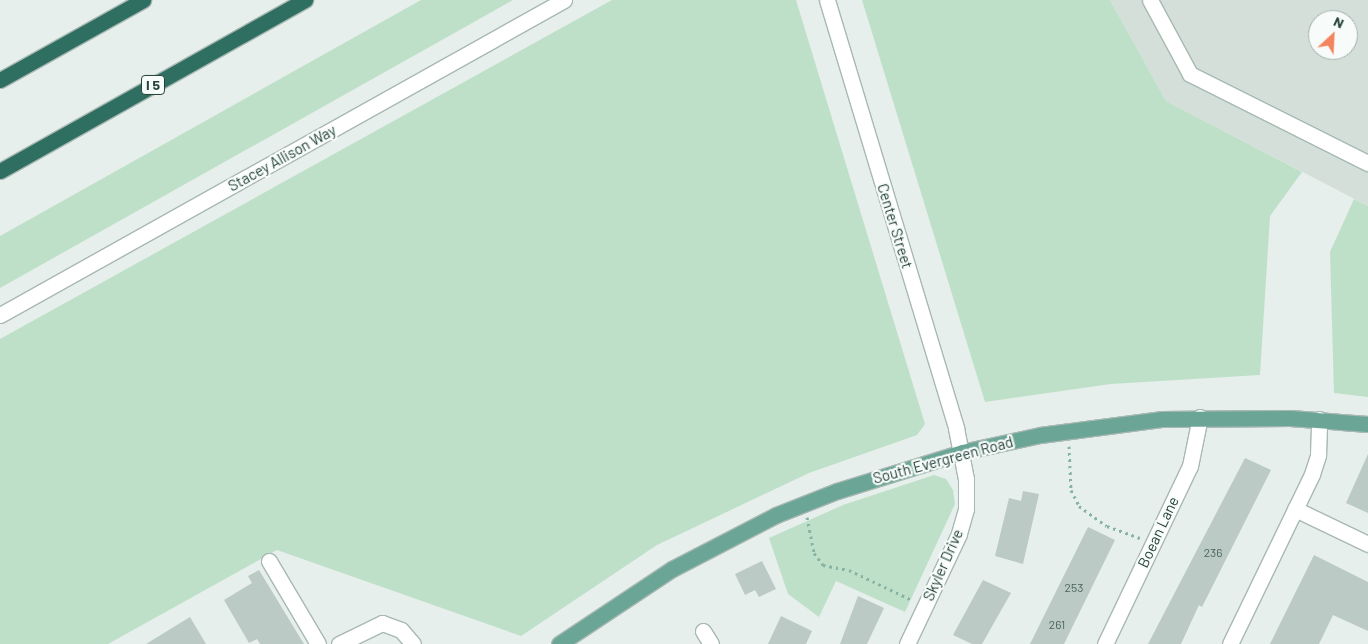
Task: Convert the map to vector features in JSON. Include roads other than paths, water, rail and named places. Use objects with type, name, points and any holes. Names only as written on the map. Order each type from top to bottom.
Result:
[{"type":"highway","points":[[0,80],[143,0]]},
{"type":"highway","name":"I 5","points":[[0,171],[305,0]]},
{"type":"main road","name":"South Evergreen Road","points":[[558,644],[680,564],[804,504],[962,452],[1069,430],[1200,417],[1319,420],[1368,424]]},
{"type":"street","name":"Stacey Allison Way","points":[[0,315],[564,0]]},
{"type":"street","name":"Center Street","points":[[827,0],[962,452]]},
{"type":"street","points":[[1150,0],[1190,74],[1368,163]]},
{"type":"street","name":"Boean Lane","points":[[1106,644],[1195,452],[1200,417]]},
{"type":"street","points":[[1230,644],[1295,509],[1318,455],[1319,420]]},
{"type":"street","name":"Skyler Drive","points":[[907,644],[966,509],[962,452]]},
{"type":"street","points":[[1295,509],[1368,544]]},
{"type":"street","points":[[269,561],[318,644]]},
{"type":"street","points":[[339,644],[382,623],[401,630],[413,644]]}]
